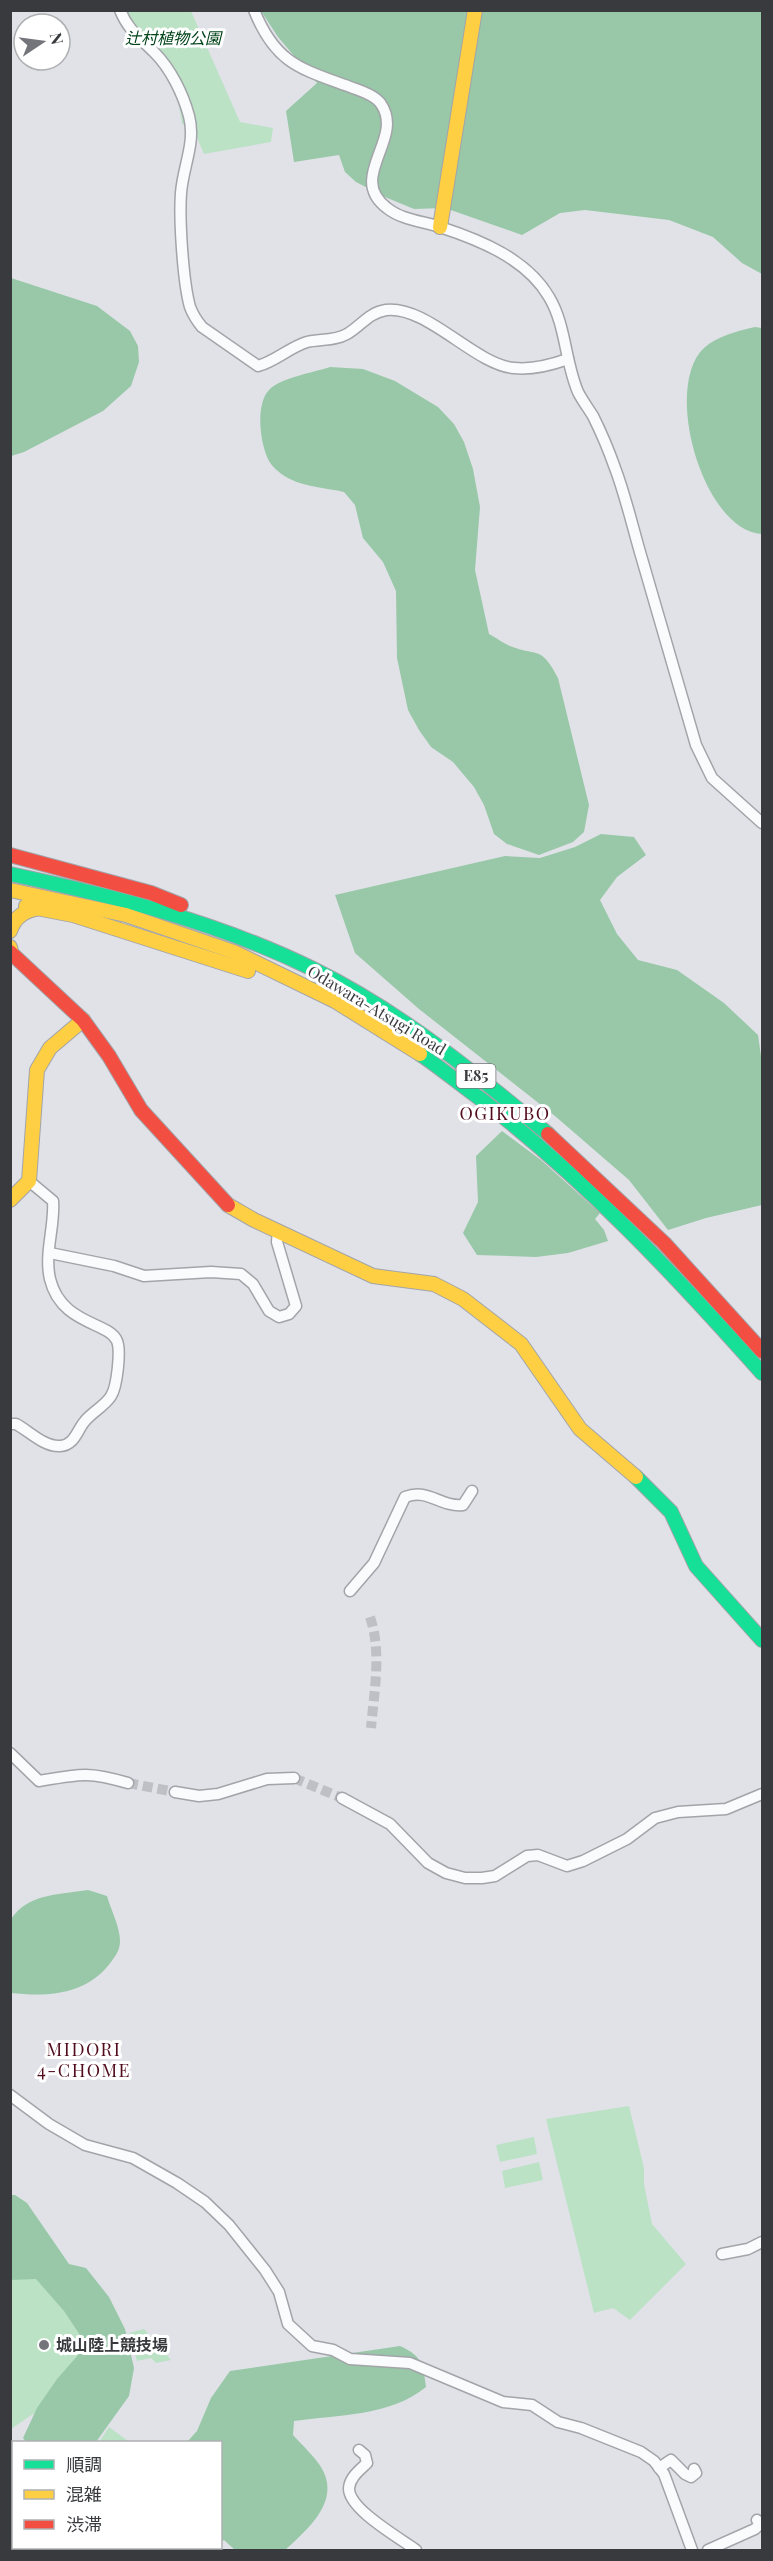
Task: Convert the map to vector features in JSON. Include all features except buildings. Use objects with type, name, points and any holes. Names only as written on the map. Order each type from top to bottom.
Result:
[{"type":"main road","points":[[440,227],[475,10]]},
{"type":"main road","points":[[10,855],[151,893],[215,919],[261,945]]},
{"type":"main road","name":"Odawara-Atsugi Road","points":[[10,874],[121,905],[201,923],[261,945],[315,970],[376,1004],[445,1051],[512,1104],[588,1170],[673,1252],[762,1351]]},
{"type":"main road","name":"Odawara-Atsugi Road","points":[[10,890],[121,905],[256,960],[324,994],[428,1058],[543,1148],[603,1203],[671,1271],[762,1373]]},
{"type":"main road","points":[[10,903],[39,908],[133,933],[243,969],[428,1058]]},
{"type":"main road","points":[[10,931],[15,919],[22,913],[39,908]]},
{"type":"main road","points":[[11,950],[83,1020],[109,1056],[141,1110],[216,1196],[232,1208],[374,1276],[387,1281],[423,1282],[442,1287],[512,1335],[521,1344],[580,1429],[623,1464],[671,1512],[696,1566],[762,1640]]},
{"type":"main road","points":[[10,1200],[29,1181],[37,1070],[49,1046],[83,1020]]},
{"type":"street","points":[[120,10],[126,25],[155,52],[171,74],[190,118],[192,147],[181,192],[184,260],[190,306],[202,327],[258,366],[272,362],[305,342],[332,339],[347,334],[369,315],[386,310],[420,318],[495,362],[511,368],[553,364],[568,359]]},
{"type":"street","points":[[254,10],[264,34],[278,52],[299,68],[359,90],[380,101],[385,111],[387,126],[372,171],[371,185],[377,199],[398,215],[440,227],[493,248],[528,271],[549,297],[559,322],[578,392],[594,418],[615,469],[696,745],[712,778],[762,824]]},
{"type":"street","points":[[10,1424],[20,1426],[48,1444],[64,1445],[77,1436],[86,1419],[112,1395],[116,1382],[117,1340],[111,1333],[66,1309],[56,1298],[49,1277],[49,1241],[53,1201],[29,1181]]},
{"type":"street","points":[[50,1253],[114,1266],[144,1276],[211,1272],[241,1274],[253,1284],[269,1311],[279,1317],[289,1314],[296,1306],[277,1242],[278,1230]]},
{"type":"street","points":[[350,1591],[374,1563],[405,1497],[422,1493],[451,1506],[463,1505],[472,1491]]},
{"type":"street","points":[[10,1753],[39,1781],[83,1773],[108,1776],[128,1784]]},
{"type":"street","points":[[176,1792],[199,1796],[218,1794],[267,1779],[294,1778]]},
{"type":"street","points":[[342,1798],[390,1824],[428,1863],[455,1875],[482,1878],[495,1876],[527,1856],[538,1855],[567,1866],[618,1845],[655,1818],[678,1812],[726,1809],[762,1794]]},
{"type":"street","points":[[10,2095],[49,2124],[85,2145],[133,2158],[205,2202],[229,2225],[265,2270],[279,2292],[288,2324],[312,2346],[333,2350],[350,2360],[410,2363],[503,2402],[532,2405],[558,2422],[580,2428],[640,2452],[659,2468],[671,2489],[683,2530],[692,2550]]},
{"type":"street","points":[[722,2254],[748,2249],[762,2242]]},
{"type":"street","points":[[359,2450],[365,2455],[367,2463],[353,2476],[349,2489],[351,2498],[359,2508],[416,2550]]},
{"type":"street","points":[[659,2468],[671,2460],[691,2477],[696,2473],[694,2469]]},
{"type":"street","points":[[708,2550],[755,2529],[760,2524],[757,2520]]},
{"type":"green space","name":"辻村植物公園","points":[[118,11],[191,11],[240,122],[273,128],[271,142],[204,154],[193,128],[182,124],[176,94],[169,79],[151,54],[126,29]]},
{"type":"green space","points":[[261,11],[762,11],[762,274],[742,263],[713,237],[669,220],[585,210],[560,213],[522,235],[445,208],[414,209],[385,197],[356,182],[345,172],[339,155],[294,162],[286,111],[317,83],[278,37]]},
{"type":"green space","points":[[11,278],[97,306],[130,331],[138,346],[139,362],[131,386],[103,411],[24,452],[11,456]]},
{"type":"green space","points":[[755,327],[762,328],[762,534],[741,527],[722,509],[707,484],[695,454],[688,423],[687,393],[692,367],[704,348],[721,337]]},
{"type":"green space","points":[[330,367],[363,369],[395,381],[438,407],[454,424],[464,442],[473,469],[480,507],[475,570],[489,634],[510,646],[543,656],[558,678],[589,805],[584,832],[573,842],[539,855],[507,844],[494,834],[484,805],[474,787],[453,762],[431,747],[408,710],[397,658],[396,591],[383,562],[363,538],[355,505],[344,492],[296,482],[281,474],[269,461],[261,435],[260,415],[269,390],[281,382]]},
{"type":"green space","points":[[601,834],[634,837],[646,855],[617,877],[600,900],[617,934],[638,960],[677,970],[724,1003],[758,1035],[762,1063],[762,1205],[706,1218],[668,1230],[629,1180],[555,1116],[419,1009],[355,953],[335,895],[505,856],[540,858],[575,847]]},
{"type":"green space","points":[[502,1131],[541,1160],[600,1213],[595,1219],[604,1230],[608,1241],[568,1253],[536,1257],[477,1255],[463,1233],[478,1202],[476,1156]]},
{"type":"green space","points":[[88,1890],[107,1896],[117,1924],[120,1944],[111,1962],[101,1973],[79,1987],[53,1994],[11,1993],[11,1919],[18,1910],[35,1900]]},
{"type":"green space","points":[[629,2106],[644,2168],[644,2184],[652,2224],[686,2264],[630,2320],[613,2308],[594,2313],[546,2119]]},
{"type":"green space","points":[[534,2137],[537,2154],[500,2162],[496,2145]]},
{"type":"green space","points":[[539,2162],[543,2180],[505,2188],[502,2171]]},
{"type":"green space","points":[[11,2195],[15,2195],[27,2203],[69,2264],[86,2268],[109,2297],[125,2329],[134,2368],[129,2396],[97,2441],[25,2441],[23,2438],[37,2408],[57,2379],[79,2354],[80,2335],[64,2311],[36,2279],[11,2280]]},
{"type":"green space","name":"城山陸上競技場","points":[[11,2246],[94,2329],[89,2376],[11,2429]]},
{"type":"green space","points":[[144,2329],[171,2360],[156,2363],[151,2358],[137,2361],[129,2333]]},
{"type":"green space","points":[[400,2346],[417,2357],[424,2372],[426,2387],[412,2397],[380,2409],[294,2421],[293,2435],[321,2467],[326,2480],[325,2503],[312,2524],[285,2550],[235,2550],[224,2540],[222,2541],[222,2441],[188,2441],[197,2431],[211,2398],[230,2371]]},
{"type":"green space","points":[[109,2427],[128,2441],[100,2441]]},
{"type":"tunnel","points":[[370,1617],[376,1644],[371,1728]]},
{"type":"tunnel","points":[[294,1778],[342,1798]]},
{"type":"tunnel","points":[[128,1783],[175,1792]]},
{"type":"traffic: fast","points":[[10,874],[164,912],[240,937],[313,969],[376,1004],[435,1044],[548,1134]]},
{"type":"traffic: fast","points":[[420,1054],[520,1131],[593,1196],[663,1265],[762,1373]]},
{"type":"traffic: fast","points":[[636,1477],[671,1512],[696,1566],[762,1640]]},
{"type":"traffic: slow","points":[[440,227],[475,10]]},
{"type":"traffic: slow","points":[[10,890],[126,915],[234,952],[335,1001],[420,1054]]},
{"type":"traffic: slow","points":[[26,906],[73,915],[248,971]]},
{"type":"traffic: slow","points":[[10,931],[21,915],[39,908]]},
{"type":"traffic: slow","points":[[10,947],[11,952]]},
{"type":"traffic: slow","points":[[10,1200],[29,1181],[37,1070],[50,1048],[83,1020]]},
{"type":"traffic: slow","points":[[228,1205],[254,1220],[373,1276],[434,1284],[463,1299],[521,1344],[580,1429],[636,1477]]},
{"type":"traffic: jam","points":[[10,855],[151,893],[181,905]]},
{"type":"traffic: jam","points":[[10,952],[83,1020],[109,1056],[141,1110],[228,1205]]},
{"type":"traffic: jam","points":[[548,1134],[664,1243],[762,1351]]},
{"type":"place","name":"城山陸上競技場","points":[[44,2345]]},
{"type":"district","name":"OGIKUBO","points":[[505,1114]]},
{"type":"district","name":"MIDORI 4-CHOME","points":[[84,2060]]}]
